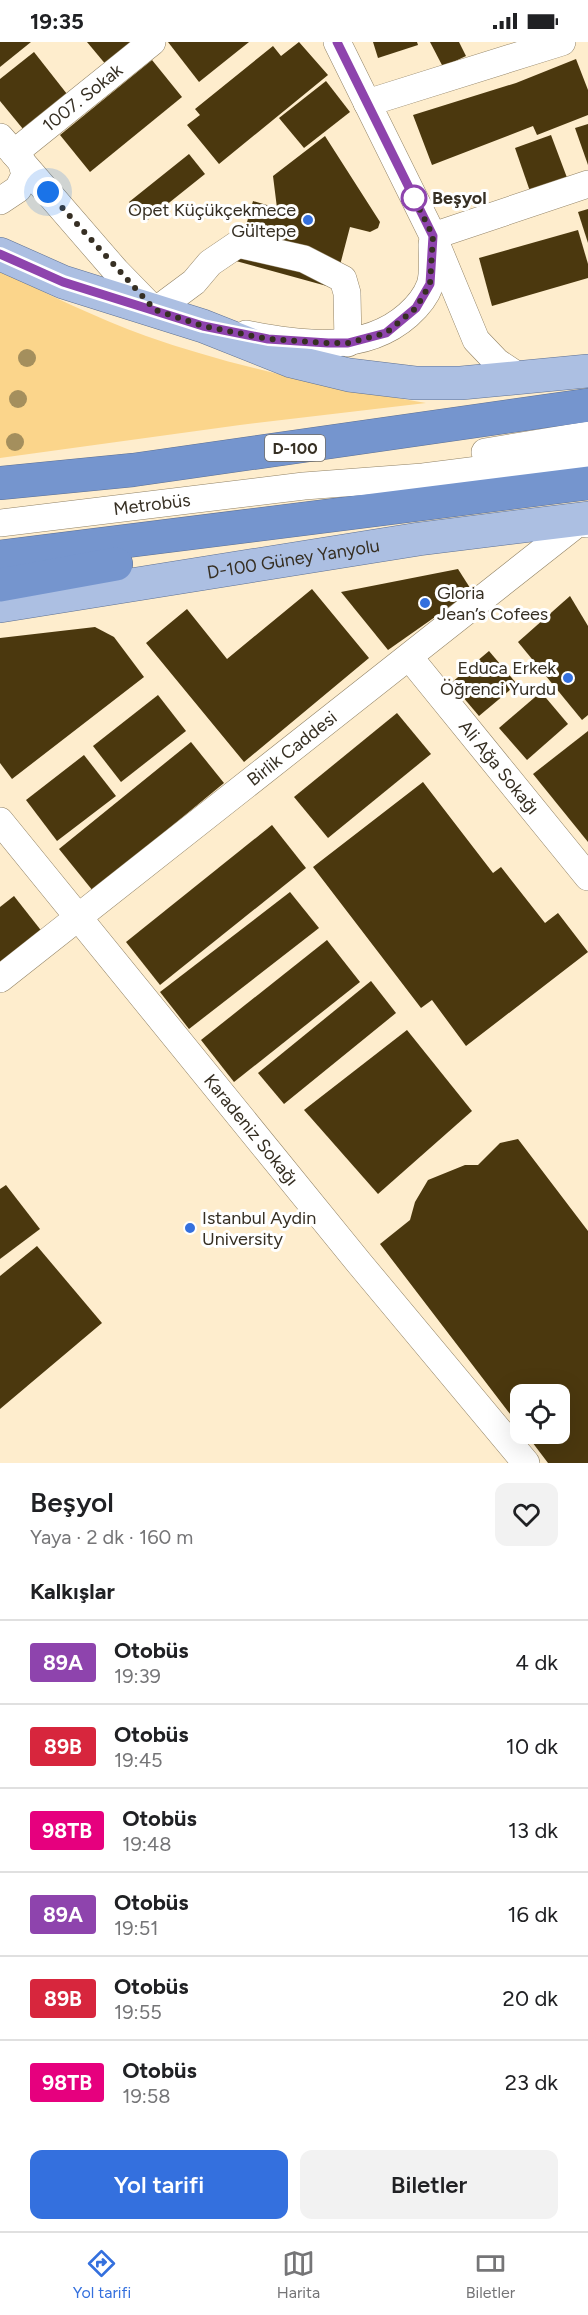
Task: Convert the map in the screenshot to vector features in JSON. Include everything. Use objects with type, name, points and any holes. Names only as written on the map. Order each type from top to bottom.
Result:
[{"type":"highway","name":"D-100","points":[[0,483],[155,466],[588,405]]},
{"type":"highway","points":[[0,557],[588,483]]},
{"type":"highway","points":[[0,585],[104,567],[199,545],[268,524]]},
{"type":"main road","points":[[0,254],[63,282],[203,326],[291,361],[349,375],[415,383],[461,383],[588,371]]},
{"type":"main road","name":"D-100 Güney Yanyolu","points":[[0,606],[420,539],[586,522]]},
{"type":"street","name":"1007. Sokak","points":[[12,150],[152,42]]},
{"type":"street","points":[[337,42],[433,236],[476,340],[497,362],[521,378]]},
{"type":"street","points":[[367,103],[562,42]]},
{"type":"street","points":[[0,201],[18,189],[25,175],[12,150]]},
{"type":"street","points":[[12,150],[116,271],[155,310],[194,282],[210,263],[238,244],[304,259],[343,279],[347,292],[348,343]]},
{"type":"street","points":[[433,236],[588,184]]},
{"type":"street","points":[[203,326],[268,339],[348,343],[386,333],[416,308],[430,284],[433,236]]},
{"type":"street","name":"Metrobüs","points":[[304,486],[419,463],[588,435]]},
{"type":"street","name":"Metrobüs","points":[[0,523],[304,486],[423,477],[588,456]]},
{"type":"street","name":"Birlik Caddesi","points":[[0,979],[586,522]]},
{"type":"street","name":"Ali Ağa Sokağı","points":[[410,658],[588,877]]},
{"type":"street","name":"Karadeniz Sokağı","points":[[0,821],[353,1255],[526,1463]]},
{"type":"shaded area","points":[[0,271],[146,336],[215,358],[285,376],[426,403],[240,425],[0,458]]},
{"type":"building","points":[[0,42],[31,42],[0,67]]},
{"type":"building","points":[[87,42],[137,42],[107,66]]},
{"type":"building","points":[[168,42],[249,42],[199,82]]},
{"type":"building","points":[[299,42],[328,75],[219,164],[187,125],[200,115],[195,109],[273,46],[281,56]]},
{"type":"building","points":[[373,42],[417,42],[418,45],[378,58]]},
{"type":"building","points":[[430,42],[459,42],[466,56],[443,67]]},
{"type":"building","points":[[34,52],[67,94],[23,129],[0,101],[0,79]]},
{"type":"building","points":[[576,59],[588,90],[588,115],[537,135],[533,126],[432,165],[413,115],[516,83]]},
{"type":"building","points":[[152,60],[182,97],[90,172],[60,135]]},
{"type":"building","points":[[326,81],[350,112],[304,148],[279,118]]},
{"type":"building","points":[[588,124],[588,165],[575,128]]},
{"type":"building","points":[[551,135],[569,183],[532,197],[515,148]]},
{"type":"building","points":[[325,136],[380,222],[378,228],[370,232],[350,227],[334,288],[236,261],[253,201],[277,208],[273,176]]},
{"type":"building","points":[[189,154],[205,174],[145,222],[129,202]]},
{"type":"building","points":[[588,209],[588,243],[578,212]]},
{"type":"building","points":[[578,230],[588,264],[588,278],[492,306],[479,258]]},
{"type":"building","points":[[458,569],[472,591],[388,650],[341,592]]},
{"type":"building","points":[[312,589],[369,658],[244,762],[146,643],[187,609],[227,659]]},
{"type":"building","name":"Educa Erkek Öğrenci Yurdu","points":[[570,596],[588,626],[588,715],[582,720],[518,642]]},
{"type":"building","points":[[95,627],[114,637],[144,677],[12,779],[0,763],[0,638]]},
{"type":"building","points":[[489,651],[517,684],[479,716],[451,683]]},
{"type":"building","points":[[541,692],[568,724],[527,760],[499,728]]},
{"type":"building","points":[[158,695],[186,731],[121,782],[93,746]]},
{"type":"building","points":[[397,713],[431,754],[328,838],[294,797]]},
{"type":"building","points":[[588,731],[588,842],[533,774]]},
{"type":"building","points":[[191,742],[224,783],[93,891],[59,849]]},
{"type":"building","points":[[84,755],[116,796],[57,841],[26,800]]},
{"type":"building","points":[[423,782],[493,873],[501,867],[545,923],[558,913],[588,952],[466,1046],[432,1000],[421,1008],[313,867]]},
{"type":"building","points":[[272,825],[306,868],[160,985],[126,942]]},
{"type":"building","points":[[290,892],[319,928],[189,1029],[160,992]]},
{"type":"building","points":[[14,896],[47,938],[0,975],[0,907]]},
{"type":"building","points":[[327,940],[360,982],[234,1082],[201,1040]]},
{"type":"building","points":[[371,981],[396,1013],[284,1104],[258,1073]]},
{"type":"building","points":[[407,1030],[472,1111],[378,1194],[304,1110]]},
{"type":"building","points":[[518,1139],[588,1231],[588,1463],[548,1463],[534,1444],[570,1444],[570,1384],[510,1384],[510,1414],[380,1244],[410,1220],[415,1202],[428,1180],[465,1165],[478,1165],[500,1143]]},
{"type":"building","points":[[6,1185],[40,1229],[0,1259],[0,1189]]},
{"type":"building","points":[[37,1246],[102,1323],[0,1409],[0,1276]]},
{"type":"bus line","name":"89A","points":[[0,254],[63,282],[203,326],[268,339],[328,343],[348,343],[386,333],[416,308],[430,284],[433,236],[337,42]]},
{"type":"place","name":"Beşyol","points":[[414,198]]},
{"type":"place","name":"Opet Küçükçekmece Gültepe","points":[[308,220]]},
{"type":"place","name":"Gloria Jean’s Cofees","points":[[425,603]]},
{"type":"place","name":"Educa Erkek Öğrenci Yurdu","points":[[568,678]]},
{"type":"place","name":"Istanbul Aydin University","points":[[190,1228]]},
{"type":"route","points":[[48,192],[116,271],[155,310],[203,326],[268,339],[328,343],[348,343],[386,333],[416,308],[430,284],[433,236],[414,198]]}]
